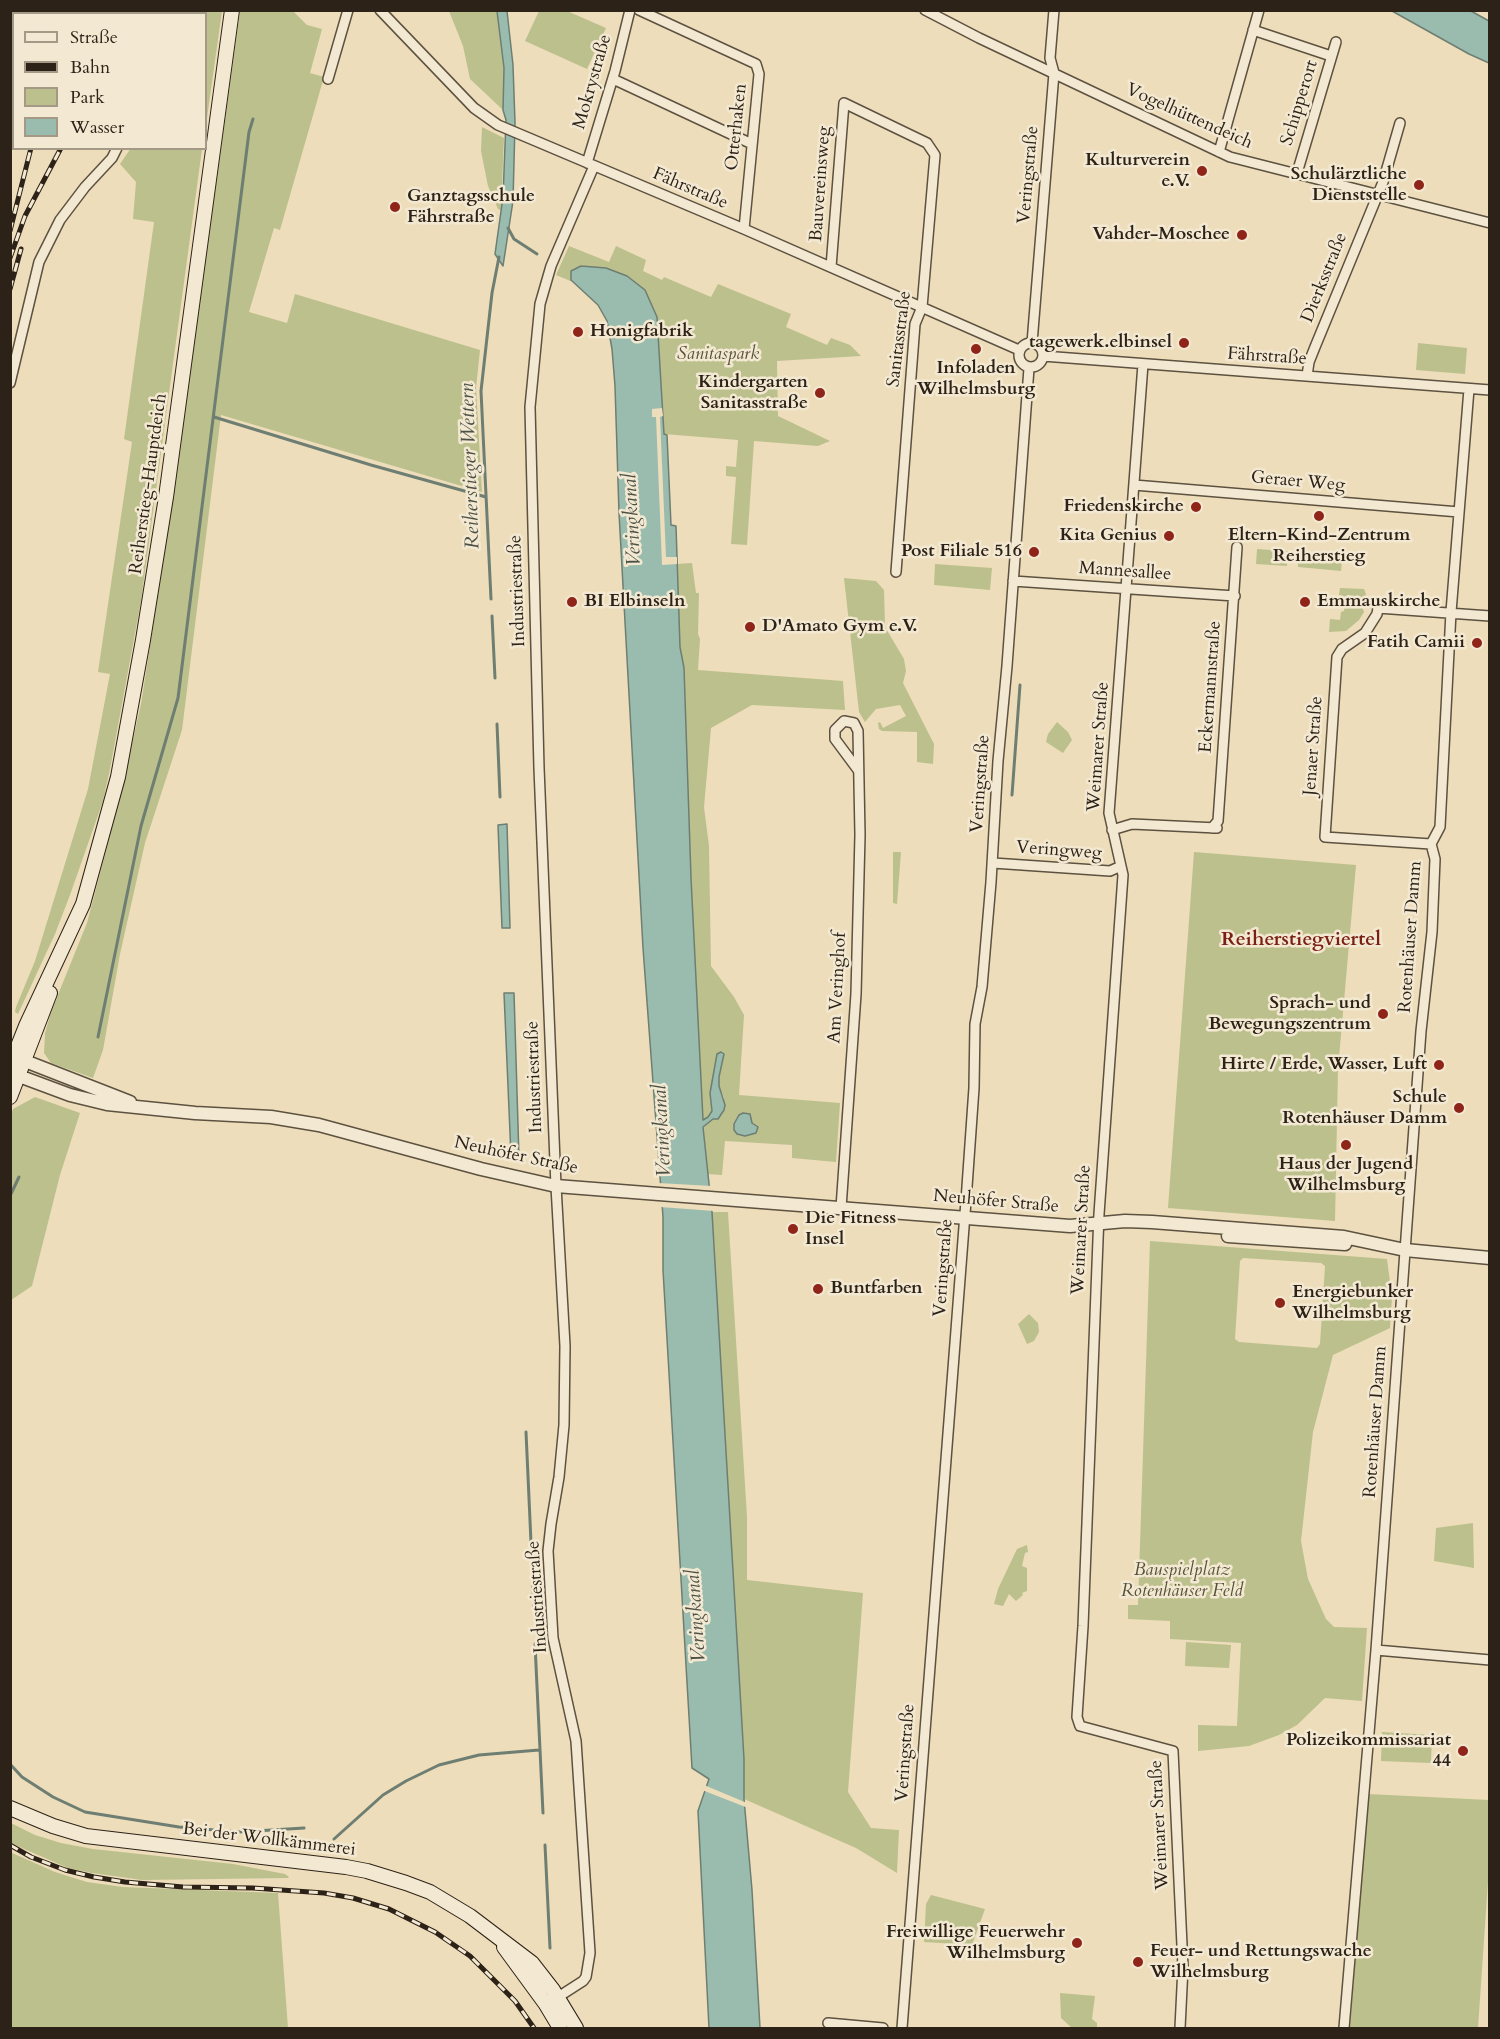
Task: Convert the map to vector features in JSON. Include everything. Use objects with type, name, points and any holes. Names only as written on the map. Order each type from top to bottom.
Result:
[{"type":"main road","name":"Reiherstieg-Hauptdeich","points":[[10,1097],[15,1064],[26,1026],[83,904],[118,777],[166,497],[232,10]]},
{"type":"main road","name":"Reiherstieg-Hauptdeich","points":[[15,1064],[49,999],[61,954]]},
{"type":"main road","points":[[10,1040],[26,1026]]},
{"type":"main road","name":"Bei der Wollkämmerei","points":[[10,1803],[16,1810],[68,1832],[101,1839],[346,1867],[389,1877],[430,1892],[532,1962],[576,2028]]},
{"type":"main road","name":"Bei der Wollkämmerei","points":[[498,1937],[560,2028]]},
{"type":"street","points":[[328,79],[348,10]]},
{"type":"street","name":"Fährstraße","points":[[380,10],[474,108],[498,125],[744,229],[1019,350]]},
{"type":"street","name":"Mokrystraße","points":[[591,164],[630,10]]},
{"type":"street","name":"Otterhaken","points":[[639,10],[756,64],[759,74],[744,229]]},
{"type":"street","name":"Vogelhüttendeich","points":[[925,10],[939,14],[1054,74],[1240,160],[1490,223]]},
{"type":"street","name":"Veringstraße","points":[[1032,343],[1054,74],[1050,58],[1054,10]]},
{"type":"street","points":[[1219,152],[1259,10]]},
{"type":"street","points":[[1253,30],[1331,56]]},
{"type":"street","name":"Schipperort","points":[[1297,173],[1336,42]]},
{"type":"street","points":[[613,79],[752,144]]},
{"type":"street","name":"Sanitasstraße","points":[[844,103],[927,143],[932,147],[935,156],[922,307],[915,324],[896,572]]},
{"type":"street","name":"Bauvereinsweg","points":[[831,267],[844,103]]},
{"type":"street","name":"Dierksstraße","points":[[1307,376],[1309,362],[1383,182],[1400,123]]},
{"type":"street","points":[[10,383],[39,262],[60,220],[85,187],[112,158],[116,150]]},
{"type":"street","name":"Industriestraße","points":[[557,1997],[586,1977],[590,1953],[576,1741],[553,1638],[548,1551],[550,1524],[560,1477],[564,1425],[565,1346],[556,1186],[539,768],[530,407],[540,304],[551,266],[591,164]]},
{"type":"street","points":[[1032,343],[1040,347],[1043,357],[1038,365],[1029,368],[1020,362],[1019,350],[1024,345],[1032,343]]},
{"type":"street","name":"Fährstraße","points":[[1043,357],[1490,390]]},
{"type":"street","name":"Weimarer Straße","points":[[1143,364],[1108,813],[1123,875],[1098,1225],[1083,1626],[1077,1716],[1080,1726],[1173,1750],[1183,1967],[1180,2028]]},
{"type":"street","name":"Veringstraße","points":[[902,2028],[974,1088],[975,1024],[982,987],[993,863],[995,807],[1029,368]]},
{"type":"street","name":"Rotenhäuser Damm","points":[[1344,2028],[1376,1650],[1421,1031],[1432,932],[1435,859],[1431,844],[1440,826],[1451,612],[1470,388]]},
{"type":"street","name":"Geraer Weg","points":[[1134,485],[1459,512]]},
{"type":"street","name":"Eckermannstraße","points":[[1112,830],[1131,824],[1215,828],[1218,821],[1237,547]]},
{"type":"street","name":"Mannesallee","points":[[1013,581],[1235,596]]},
{"type":"street","name":"Jenaer Straße","points":[[1431,844],[1324,837],[1337,657],[1342,649],[1365,633],[1377,614],[1378,608],[1451,612]]},
{"type":"street","points":[[1451,612],[1490,616]]},
{"type":"street","name":"Am Veringhof","points":[[841,1208],[858,956],[860,834],[858,731],[854,723],[843,722],[835,730],[835,739],[858,770]]},
{"type":"street","name":"Veringweg","points":[[993,863],[1110,871],[1121,866]]},
{"type":"street","name":"Neuhöfer Straße","points":[[15,1064],[89,1100],[145,1108],[292,1120],[556,1186],[1327,1244],[1372,1243],[1405,1250],[1490,1258]]},
{"type":"street","points":[[1376,1650],[1490,1660]]},
{"type":"street","points":[[550,2011],[557,1997]]},
{"type":"street","points":[[828,2023],[883,2028]]},
{"type":"green space","points":[[133,10],[222,11],[207,118],[207,12],[131,12]]},
{"type":"green space","points":[[240,11],[293,11],[307,25],[322,29],[310,73],[324,77],[280,230],[274,228],[249,312],[287,323],[295,294],[480,350],[476,388],[482,492],[221,415],[182,730],[145,843],[120,954],[103,1050],[93,1078],[51,1063],[44,1053],[45,1033],[51,1012],[87,923],[117,809],[141,704],[170,518]]},
{"type":"green space","points":[[449,11],[497,11],[504,68],[503,110],[470,79],[463,46]]},
{"type":"green space","points":[[539,11],[567,11],[606,28],[587,69],[525,41]]},
{"type":"green space","points":[[482,127],[504,138],[501,210],[498,209],[488,186],[481,151]]},
{"type":"green space","points":[[130,150],[202,150],[141,601],[110,769],[103,801],[70,895],[55,934],[18,1014],[15,1012],[16,1007],[35,961],[88,789],[110,674],[98,672],[132,442],[124,439],[154,222],[133,219],[136,182],[120,164]]},
{"type":"green space","name":"Sanitaspark","points":[[569,246],[609,262],[616,246],[646,260],[643,271],[662,280],[664,277],[711,297],[718,284],[791,314],[786,327],[827,345],[831,338],[850,345],[861,356],[777,361],[778,416],[830,441],[818,446],[754,441],[747,545],[731,544],[736,477],[726,476],[726,466],[736,467],[738,440],[664,434],[657,317],[556,275]]},
{"type":"green space","points":[[1418,343],[1467,348],[1465,374],[1416,370]]},
{"type":"green space","points":[[1257,549],[1327,554],[1327,558],[1342,559],[1341,571],[1298,567],[1298,560],[1287,560],[1287,566],[1256,564]]},
{"type":"green space","points":[[692,563],[696,593],[699,593],[698,670],[843,681],[845,710],[752,705],[711,728],[704,807],[709,846],[711,966],[744,1015],[739,1095],[840,1103],[836,1162],[792,1158],[792,1145],[725,1141],[722,1175],[707,1174],[703,1127],[713,1118],[724,1098],[719,1086],[723,1061],[714,1071],[714,1082],[710,1093],[712,1111],[703,1121],[691,878],[684,668],[680,647],[677,564]]},
{"type":"green space","points":[[935,564],[992,568],[990,590],[934,585]]},
{"type":"green space","points":[[844,578],[876,581],[884,590],[885,627],[904,659],[906,671],[903,683],[934,744],[933,764],[917,762],[917,732],[879,729],[878,723],[880,722],[883,728],[906,716],[900,705],[876,709],[865,722],[859,712]]},
{"type":"green space","points":[[1340,588],[1364,589],[1367,597],[1362,606],[1364,612],[1359,620],[1346,631],[1329,632],[1330,619],[1340,620],[1341,612],[1344,611],[1345,597],[1339,595]]},
{"type":"green space","points":[[1057,722],[1068,732],[1072,740],[1063,753],[1046,742],[1048,734]]},
{"type":"green space","points":[[893,852],[901,852],[897,904],[893,903]]},
{"type":"green space","points":[[1194,852],[1356,865],[1338,1069],[1335,1221],[1168,1208]]},
{"type":"green space","points":[[35,1097],[80,1113],[60,1175],[32,1286],[11,1300],[11,1115],[13,1109]]},
{"type":"green space","points":[[712,1212],[728,1212],[747,1517],[747,1580],[863,1593],[848,1792],[871,1828],[899,1830],[897,1873],[856,1848],[744,1799],[744,1759]]},
{"type":"green space","name":"Bauspielplatz Rotenhäuser Feld","points":[[1150,1241],[1387,1259],[1392,1298],[1390,1328],[1333,1355],[1313,1432],[1301,1541],[1308,1579],[1326,1619],[1334,1627],[1367,1628],[1362,1701],[1325,1698],[1297,1725],[1279,1735],[1249,1746],[1198,1751],[1198,1725],[1237,1726],[1241,1643],[1170,1639],[1170,1621],[1128,1619],[1128,1605],[1138,1605]],"holes":[[[1243,1258],[1321,1263],[1325,1266],[1320,1344],[1317,1348],[1239,1342],[1235,1339],[1240,1261]]]},
{"type":"green space","points":[[1029,1314],[1038,1323],[1039,1332],[1034,1341],[1027,1344],[1018,1324]]},
{"type":"green space","points":[[1473,1523],[1474,1568],[1434,1561],[1436,1528]]},
{"type":"green space","points":[[1027,1545],[1028,1552],[1025,1553],[1022,1566],[1027,1568],[1027,1591],[1022,1593],[1023,1595],[1016,1601],[1009,1594],[1003,1606],[994,1604],[998,1589],[1017,1549]]},
{"type":"green space","points":[[1186,1642],[1231,1645],[1229,1668],[1185,1666]]},
{"type":"green space","points":[[1382,1732],[1432,1735],[1431,1763],[1381,1761]]},
{"type":"green space","points":[[1368,1794],[1489,1800],[1489,1867],[1478,2028],[1350,2028]]},
{"type":"green space","points":[[11,1823],[35,1835],[61,1843],[93,1849],[233,1864],[285,1874],[289,1877],[142,1880],[92,1873],[68,1868],[11,1843]]},
{"type":"green space","points":[[10,1852],[55,1872],[87,1882],[123,1887],[278,1893],[288,2028],[11,2028]]},
{"type":"green space","points":[[931,1895],[985,1909],[972,1945],[924,1942],[926,1904]]},
{"type":"green space","points":[[1060,1993],[1095,1996],[1092,2019],[1097,2023],[1097,2028],[1072,2028],[1061,2018]]},
{"type":"water","points":[[497,11],[507,11],[513,65],[515,123],[513,201],[503,266],[495,254],[503,197],[506,120],[503,110],[504,68]]},
{"type":"water","points":[[1392,11],[1471,11],[1489,21],[1489,63],[1469,54]]},
{"type":"water","name":"Veringkanal","points":[[581,266],[606,268],[627,276],[645,290],[657,317],[664,434],[667,435],[671,525],[676,526],[703,1120],[712,1111],[710,1093],[717,1054],[721,1052],[724,1054],[719,1086],[725,1105],[724,1110],[718,1119],[713,1119],[703,1127],[712,1212],[744,1759],[744,1799],[760,2028],[709,2028],[698,1811],[709,1779],[692,1768],[663,1270],[663,1217],[643,948],[619,513],[615,386],[607,321],[598,305],[571,280],[571,271]]},
{"type":"water","points":[[507,824],[510,928],[502,928],[498,825]]},
{"type":"water","points":[[504,993],[514,993],[519,1158],[511,1156]]},
{"type":"water","points":[[750,1114],[752,1123],[758,1127],[756,1133],[745,1136],[737,1134],[734,1130],[734,1124],[739,1115]]},
{"type":"pier","points":[[662,408],[663,416],[660,417],[666,557],[677,557],[677,564],[662,565],[656,417],[652,417],[652,409]]},
{"type":"pier","points":[[658,1183],[712,1186],[714,1211],[660,1207]]},
{"type":"pier","points":[[704,1785],[747,1803],[748,1808],[702,1790]]},
{"type":"waterway","points":[[98,1037],[141,826],[178,698],[249,132],[253,119]]},
{"type":"waterway","points":[[508,228],[514,239],[537,254]]},
{"type":"waterway","name":"Reiherstieger Wettern","points":[[491,599],[481,391],[492,293],[499,257]]},
{"type":"waterway","points":[[214,417],[486,497]]},
{"type":"waterway","name":"Reiherstieger Wettern","points":[[492,616],[495,678]]},
{"type":"waterway","points":[[1012,795],[1020,685]]},
{"type":"waterway","name":"Reiherstieger Wettern","points":[[497,724],[500,797]]},
{"type":"waterway","points":[[10,1196],[19,1177]]},
{"type":"waterway","name":"Reiherstieger Wettern","points":[[526,1432],[534,1609]]},
{"type":"waterway","name":"Reiherstieger Wettern","points":[[535,1644],[543,1813]]},
{"type":"waterway","points":[[334,1839],[383,1795],[439,1765],[479,1755],[539,1750]]},
{"type":"waterway","points":[[10,1764],[22,1777],[53,1797],[85,1812],[179,1827],[239,1832],[304,1828]]},
{"type":"waterway","name":"Reiherstieger Wettern","points":[[545,1845],[550,1948]]},
{"type":"railway","points":[[10,231],[30,150]]},
{"type":"railway","points":[[10,258],[25,216],[60,150]]},
{"type":"railway","points":[[10,289],[21,249]]},
{"type":"railway","points":[[10,1845],[31,1857],[65,1870],[94,1877],[183,1887],[253,1888],[324,1893],[353,1898],[389,1909],[435,1932],[470,1956],[515,2001],[534,2028]]},
{"type":"place","name":"Kulturverein e.V.","points":[[1202,171]]},
{"type":"place","name":"Schulärztliche Dienststelle","points":[[1419,185]]},
{"type":"place","name":"Ganztagsschule Fährstraße","points":[[395,207]]},
{"type":"place","name":"Vahder-Moschee","points":[[1242,235]]},
{"type":"place","name":"Honigfabrik","points":[[578,332]]},
{"type":"place","name":"tagewerk.elbinsel","points":[[1184,343]]},
{"type":"place","name":"Infoladen Wilhelmsburg","points":[[976,349]]},
{"type":"place","name":"Kindergarten Sanitasstraße","points":[[820,393]]},
{"type":"place","name":"Friedenskirche","points":[[1196,507]]},
{"type":"place","name":"Eltern-Kind-Zentrum Reiherstieg","points":[[1319,516]]},
{"type":"place","name":"Kita Genius","points":[[1169,536]]},
{"type":"place","name":"Post Filiale 516","points":[[1034,552]]},
{"type":"place","name":"BI Elbinseln","points":[[572,602]]},
{"type":"place","name":"Emmauskirche","points":[[1305,602]]},
{"type":"place","name":"D'Amato Gym e.V.","points":[[750,627]]},
{"type":"place","name":"Fatih Camii","points":[[1477,643]]},
{"type":"place","name":"Sprach- und Bewegungszentrum","points":[[1383,1014]]},
{"type":"place","name":"Hirte / Erde, Wasser, Luft","points":[[1439,1065]]},
{"type":"place","name":"Schule Rotenhäuser Damm","points":[[1459,1108]]},
{"type":"place","name":"Haus der Jugend Wilhelmsburg","points":[[1346,1145]]},
{"type":"place","name":"Die Fitness Insel","points":[[793,1229]]},
{"type":"place","name":"Buntfarben","points":[[818,1289]]},
{"type":"place","name":"Energiebunker Wilhelmsburg","points":[[1280,1303]]},
{"type":"place","name":"Polizeikommissariat 44","points":[[1463,1751]]},
{"type":"place","name":"Freiwillige Feuerwehr Wilhelmsburg","points":[[1077,1943]]},
{"type":"place","name":"Feuer- und Rettungswache Wilhelmsburg","points":[[1138,1962]]},
{"type":"district","name":"Reiherstiegviertel","points":[[1301,940]]}]
